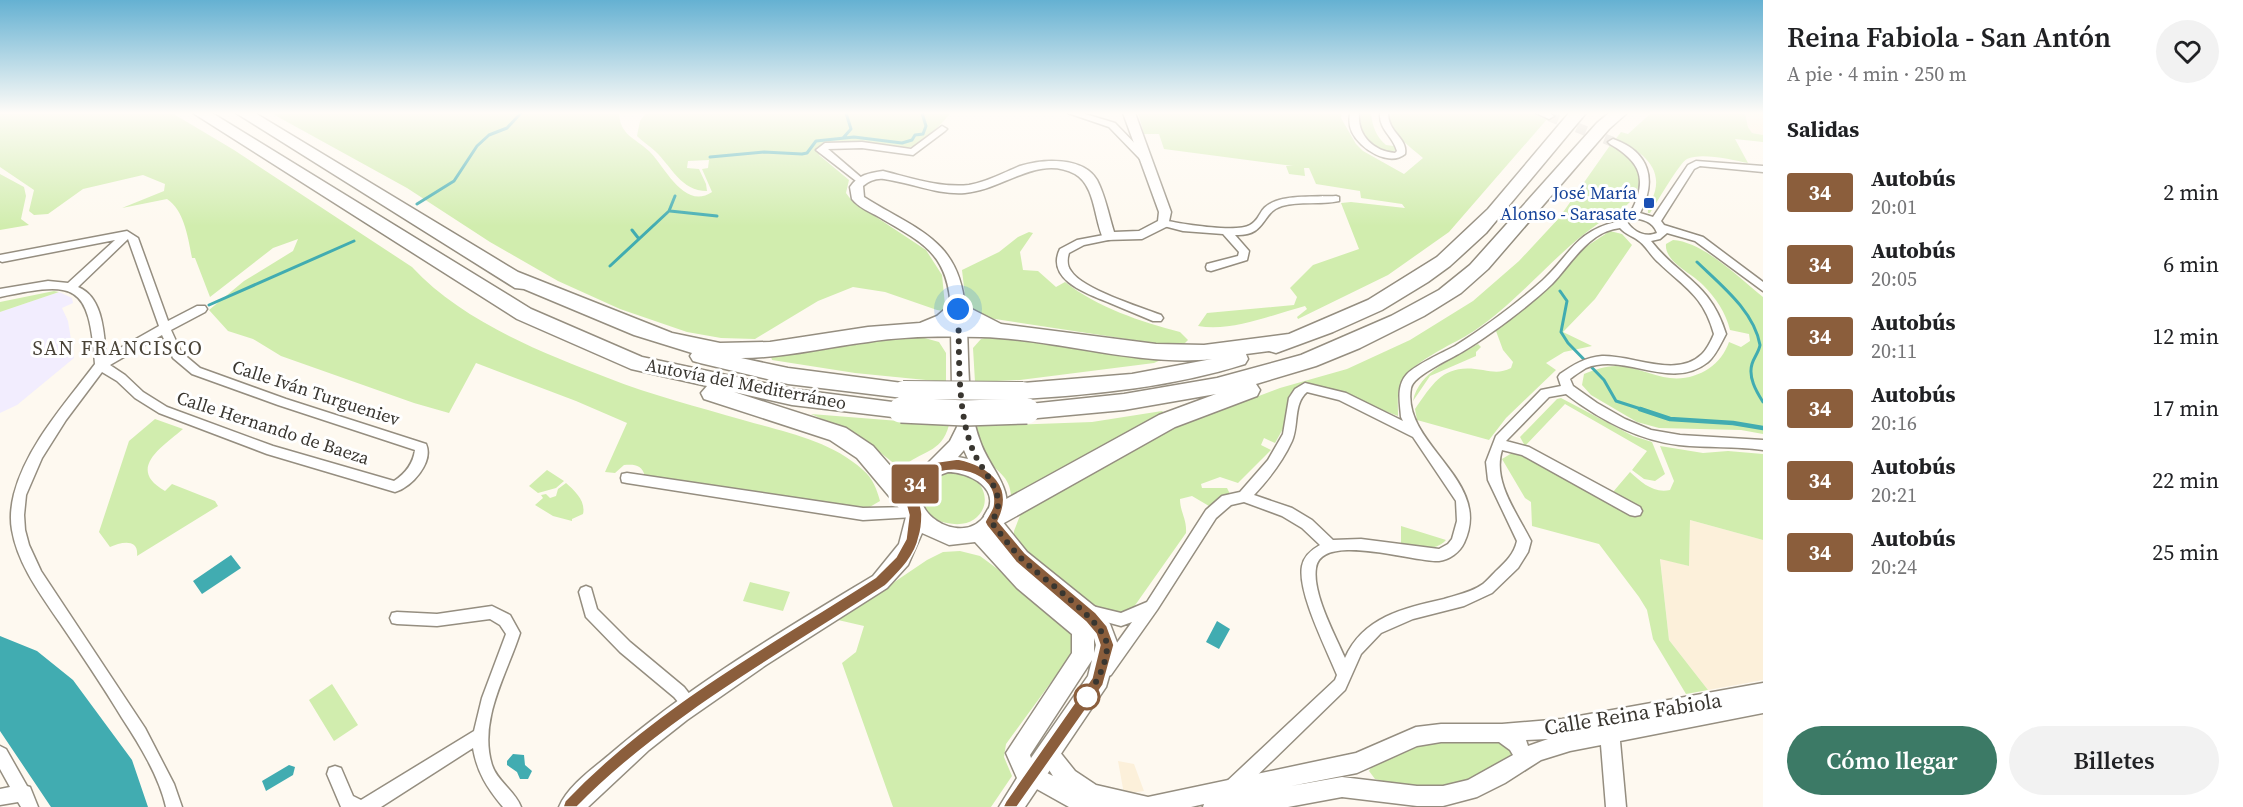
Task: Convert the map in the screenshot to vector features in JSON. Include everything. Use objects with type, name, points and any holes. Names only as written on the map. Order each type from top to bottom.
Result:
[{"type":"highway","name":"Autovía del Mediterráneo","points":[[262,151],[524,314],[638,364],[792,397],[902,400]]},
{"type":"highway","name":"Autovía del Mediterráneo","points":[[305,151],[560,305],[665,347],[730,365],[965,413],[1183,373],[1232,361],[1347,319],[1394,295],[1431,271],[1464,244],[1546,151]]},
{"type":"highway","name":"Autovía del Mediterráneo","points":[[1025,401],[1115,405],[1186,393],[1253,378],[1333,352],[1425,306],[1471,276],[1581,151]]},
{"type":"highway","points":[[510,276],[640,328],[688,344],[720,350],[770,348],[894,331],[1017,332]]},
{"type":"highway","points":[[919,330],[944,321],[958,309],[987,325],[1017,332],[1178,353],[1221,351],[1260,343],[1289,341]]},
{"type":"highway","points":[[988,524],[1167,421],[1281,379],[1333,352]]},
{"type":"highway","points":[[638,364],[677,382],[838,434],[865,452],[914,511]]},
{"type":"main road","points":[[914,511],[930,529],[941,534],[966,536],[988,524],[999,497],[975,455],[965,429],[959,331]]},
{"type":"main road","points":[[571,807],[600,775],[690,705],[880,582],[901,561],[912,539],[913,488],[925,472],[957,446],[965,429]]},
{"type":"main road","points":[[934,467],[946,464],[970,466],[990,479]]},
{"type":"main road","points":[[988,524],[1020,558],[1091,617],[1102,631],[1107,645],[1098,680],[1011,807]]},
{"type":"main road","points":[[988,524],[1024,582],[1078,623],[1083,633],[1083,656],[1018,753],[1019,761],[1024,769],[1033,776]]},
{"type":"street","points":[[822,151],[860,182]]},
{"type":"street","points":[[1137,151],[1143,157]]},
{"type":"street","points":[[1141,151],[1165,212],[1164,223]]},
{"type":"street","points":[[1376,151],[1385,156],[1397,156],[1402,151]]},
{"type":"street","points":[[1626,151],[1637,158],[1646,173],[1646,192],[1634,215]]},
{"type":"street","points":[[1658,225],[1691,167],[1710,162],[1763,169]]},
{"type":"street","points":[[959,331],[955,283],[945,259],[935,248],[858,199],[856,187],[860,182],[874,176],[883,176],[938,189],[969,189],[987,185],[1036,164],[1062,165],[1085,175],[1091,181],[1109,237]]},
{"type":"street","points":[[1157,318],[1080,286],[1063,269],[1061,261],[1064,251],[1081,242],[1142,235],[1164,223],[1183,228],[1227,232],[1252,230],[1260,224],[1267,208],[1280,203],[1336,199]]},
{"type":"street","points":[[1622,224],[1625,216],[1634,215],[1699,239],[1763,287]]},
{"type":"street","points":[[1622,224],[1629,232],[1642,237],[1657,238],[1662,234],[1658,225]]},
{"type":"street","points":[[1345,676],[1312,591],[1309,568],[1314,556],[1331,547],[1350,544],[1440,555],[1453,548],[1458,541],[1464,521],[1462,500],[1407,417],[1405,387],[1412,376],[1460,348],[1548,281],[1582,242],[1604,228],[1622,224]]},
{"type":"street","points":[[1211,267],[1243,258],[1244,251],[1227,232]]},
{"type":"street","points":[[2,258],[127,234]]},
{"type":"street","points":[[71,287],[127,234]]},
{"type":"street","name":"Calle Iván Turgueniev","points":[[127,234],[133,238],[177,356],[196,371],[282,402],[422,447]]},
{"type":"street","points":[[1642,237],[1649,248],[1704,296],[1717,317],[1720,334],[1705,358],[1685,370],[1662,370],[1613,360],[1598,360],[1575,366],[1564,377],[1568,389],[1607,414],[1643,432],[1678,440],[1742,441],[1763,445]]},
{"type":"street","points":[[0,293],[49,284],[71,287],[82,292],[90,302],[99,337],[101,365]]},
{"type":"street","points":[[174,807],[172,798],[140,733],[41,585],[23,544],[17,516],[27,476],[45,442],[70,403],[101,365],[201,309]]},
{"type":"street","name":"Calle Hernando de Baeza","points":[[101,365],[121,378],[139,395],[163,410],[271,450],[395,487],[406,483],[422,455],[422,447]]},
{"type":"street","points":[[1244,497],[1257,484],[1287,439],[1291,427],[1295,393],[1305,387],[1310,386],[1342,396],[1415,432]]},
{"type":"street","points":[[1213,807],[1225,798],[1233,798],[1340,685],[1356,649],[1376,628],[1411,613],[1464,600],[1487,589],[1513,564],[1521,552],[1524,541],[1494,480],[1492,462],[1505,434],[1545,393],[1568,389]]},
{"type":"street","points":[[1499,444],[1525,451],[1635,511]]},
{"type":"street","points":[[627,478],[863,514],[914,511]]},
{"type":"street","points":[[1098,680],[1152,606],[1211,514],[1227,500],[1244,497],[1287,512],[1307,524],[1331,547]]},
{"type":"street","points":[[586,592],[591,612],[625,647],[679,692],[690,705]]},
{"type":"street","points":[[1079,608],[1121,620],[1140,614],[1152,606]]},
{"type":"street","points":[[397,618],[437,620],[492,612],[505,620],[513,633],[507,658],[485,704],[480,736],[485,767],[513,807]]},
{"type":"street","name":"Calle Reina Fabiola","points":[[1048,753],[1065,777],[1088,793],[1122,804],[1150,806],[1342,787],[1369,788],[1417,796],[1443,796],[1470,790],[1498,776],[1536,752],[1609,727],[1761,697]]},
{"type":"street","points":[[1609,727],[1616,807]]},
{"type":"street","name":"Calle Reina Fabiola","points":[[1233,798],[1357,763],[1416,737],[1441,733],[1502,733],[1609,727]]},
{"type":"street","points":[[1502,733],[1517,743],[1524,759]]},
{"type":"street","points":[[364,807],[393,793],[451,752],[480,736]]},
{"type":"street","points":[[0,754],[27,800]]},
{"type":"street","points":[[1357,763],[1362,781],[1369,788]]},
{"type":"street","points":[[335,774],[347,802],[358,807]]},
{"type":"street","points":[[1033,776],[1089,807]]},
{"type":"street","points":[[0,797],[27,800]]},
{"type":"shaded area","points":[[59,292],[72,298],[73,303],[62,308],[68,321],[74,358],[17,405],[0,413],[0,312]]},
{"type":"shaded area","points":[[1690,520],[1763,540],[1763,680],[1708,690],[1669,640],[1660,558],[1689,566]]},
{"type":"shaded area","points":[[1118,761],[1134,764],[1144,791],[1124,794]]},
{"type":"green space","points":[[0,151],[235,151],[412,267],[454,303],[503,333],[529,346],[624,384],[821,444],[850,460],[866,473],[874,484],[880,501],[868,508],[645,476],[640,467],[632,465],[624,465],[615,473],[605,472],[627,423],[476,363],[449,413],[281,356],[253,339],[228,331],[209,310],[244,281],[293,251],[298,239],[273,248],[210,297],[195,258],[192,258],[181,217],[173,204],[167,199],[122,208],[164,191],[165,184],[143,175],[83,189],[48,214],[34,215],[29,211],[34,190],[0,167]]},
{"type":"green space","points":[[339,151],[649,151],[684,191],[692,196],[702,196],[712,192],[702,169],[708,168],[709,160],[688,161],[687,168],[699,169],[706,184],[707,191],[698,190],[684,183],[655,151],[818,151],[819,155],[849,180],[846,193],[852,201],[926,250],[942,275],[945,305],[943,311],[937,310],[885,292],[853,287],[818,301],[755,339],[721,338],[687,332],[620,309],[558,281],[490,242],[407,188]]},
{"type":"green space","points":[[1177,151],[1363,151],[1404,174],[1423,158],[1414,151],[1520,151],[1449,232],[1388,275],[1298,319],[1297,317],[1307,309],[1305,306],[1238,325],[1198,326],[1207,313],[1294,305],[1297,297],[1290,288],[1313,265],[1359,249],[1341,203],[1405,208],[1402,204],[1361,198],[1360,191],[1316,184],[1309,168],[1304,168],[1305,176],[1289,174],[1286,166],[1293,166]]},
{"type":"green space","points":[[1606,151],[1620,151],[1636,167],[1638,187],[1636,194],[1627,205],[1582,236],[1491,319],[1429,357],[1405,376],[1398,395],[1398,416],[1317,385],[1305,384],[1290,394],[1284,427],[1275,443],[1264,438],[1261,445],[1271,450],[1238,483],[1220,477],[1201,484],[1202,488],[1227,488],[1230,494],[1209,506],[1192,496],[1180,499],[1186,533],[1131,611],[1119,615],[1107,612],[1076,596],[1022,550],[1014,540],[1014,531],[1021,513],[1177,427],[1280,388],[1347,369],[1410,340],[1473,301],[1519,261],[1559,218]]},
{"type":"green space","points":[[1635,151],[1741,151],[1748,163],[1708,156],[1687,159],[1648,213],[1655,191],[1655,173],[1646,158]]},
{"type":"green space","points":[[0,174],[24,187],[26,196],[21,219],[29,225],[0,230]]},
{"type":"green space","points":[[1610,231],[1622,234],[1632,245],[1595,299],[1563,332],[1592,346],[1564,352],[1546,363],[1556,370],[1506,418],[1489,440],[1417,420],[1415,409],[1442,376],[1459,369],[1470,368],[1497,372],[1511,368],[1513,362],[1503,350],[1496,331],[1529,304],[1581,250]]},
{"type":"green space","points":[[1029,232],[1033,233],[1020,252],[1023,270],[1038,271],[1056,287],[1065,282],[1105,306],[1180,332],[1188,340],[1184,344],[1173,346],[982,317],[966,305],[962,270],[999,252],[1018,237]]},
{"type":"green space","points":[[1673,240],[1685,242],[1709,254],[1763,297],[1763,434],[1741,430],[1659,428],[1637,422],[1591,395],[1582,385],[1584,374],[1612,366],[1623,366],[1670,378],[1689,377],[1714,365],[1729,342],[1741,347],[1750,341],[1749,334],[1730,330],[1723,312],[1712,295],[1669,256],[1666,244]]},
{"type":"green space","points":[[54,291],[59,292],[0,312],[0,302]]},
{"type":"green space","points":[[992,336],[1163,359],[1154,363],[1020,380],[975,382],[973,348],[981,339]]},
{"type":"green space","points":[[921,337],[939,342],[946,353],[946,382],[855,373],[772,360],[771,357],[895,338]]},
{"type":"green space","points":[[1478,344],[1481,347],[1476,352],[1476,356],[1430,376],[1413,401],[1416,391],[1430,374]]},
{"type":"green space","points":[[1561,398],[1633,436],[1652,442],[1665,474],[1655,481],[1644,479],[1632,470],[1647,451],[1565,404],[1525,446],[1520,437],[1557,399]]},
{"type":"green space","points":[[1162,411],[1166,414],[1011,496],[1008,483],[985,458],[981,450],[977,426],[1092,422]]},
{"type":"green space","points":[[811,414],[949,425],[936,447],[901,469],[858,435]]},
{"type":"green space","points":[[155,419],[183,429],[152,458],[148,466],[148,475],[165,491],[172,484],[215,501],[218,506],[137,556],[137,550],[132,544],[124,543],[110,547],[99,532],[129,441]]},
{"type":"green space","points":[[1660,446],[1703,453],[1728,451],[1763,454],[1763,540],[1690,520],[1689,566],[1660,559],[1669,640],[1708,690],[1686,694],[1653,639],[1647,610],[1599,544],[1532,526],[1531,502],[1525,498],[1502,459],[1512,453],[1528,457],[1638,517],[1640,508],[1613,492],[1630,472],[1653,489],[1670,490],[1674,481]]},
{"type":"green space","points":[[547,470],[564,481],[556,488],[538,493],[529,486]]},
{"type":"green space","points":[[951,471],[967,475],[978,482],[984,492],[985,502],[981,512],[974,520],[962,524],[939,521],[934,518],[923,504],[921,497],[925,485],[930,480]]},
{"type":"green space","points":[[566,483],[576,493],[584,509],[583,514],[572,521],[553,516],[535,505],[543,498],[541,495],[546,494],[550,498],[556,496],[558,489]]},
{"type":"green space","points":[[1401,526],[1446,540],[1431,548],[1401,545]]},
{"type":"green space","points":[[960,551],[980,556],[999,570],[1021,593],[1068,627],[1073,639],[1071,655],[1006,744],[1004,757],[1012,776],[991,807],[893,807],[842,663],[856,652],[864,626],[838,620],[927,560],[943,552]]},
{"type":"green space","points":[[750,582],[790,592],[783,611],[743,601]]},
{"type":"green space","points":[[332,684],[358,725],[334,741],[309,700]]},
{"type":"green space","points":[[1431,739],[1503,739],[1510,747],[1512,759],[1468,781],[1433,790],[1375,779],[1369,771],[1374,762]]},
{"type":"water","points":[[231,555],[241,568],[202,594],[193,581]]},
{"type":"water","points":[[1217,621],[1230,629],[1219,649],[1206,642]]},
{"type":"water","points":[[0,636],[37,651],[73,680],[132,760],[148,807],[51,807],[0,731]]},
{"type":"water","points":[[513,754],[524,755],[525,765],[532,771],[528,779],[520,779],[517,772],[507,765],[507,761]]},
{"type":"water","points":[[289,765],[295,767],[293,775],[266,791],[262,781]]},
{"type":"waterway","points":[[417,204],[454,181],[474,151]]},
{"type":"waterway","points":[[710,157],[764,152],[802,154],[809,151]]},
{"type":"waterway","points":[[639,239],[669,211],[675,196]]},
{"type":"waterway","points":[[670,211],[717,216]]},
{"type":"waterway","points":[[632,230],[639,239]]},
{"type":"waterway","points":[[610,266],[639,239]]},
{"type":"waterway","points":[[209,305],[354,241]]},
{"type":"waterway","points":[[1697,262],[1735,299],[1757,333],[1760,345],[1752,364],[1751,374],[1755,389],[1763,402]]},
{"type":"waterway","points":[[1560,291],[1567,301],[1561,332],[1568,343],[1604,380],[1616,401],[1644,410]]},
{"type":"waterway","points":[[1640,409],[1670,419],[1733,423],[1763,428]]},
{"type":"bus line","name":"34","points":[[571,807],[600,775],[690,705],[880,582],[901,561],[912,539],[916,515],[911,497],[917,479],[934,467],[946,464],[970,466],[990,479],[999,497],[999,507],[991,522],[1020,558],[1091,617],[1102,631],[1107,645],[1098,680],[1011,807]]},
{"type":"place","name":"José María Alonso - Sarasate","points":[[1649,203]]},
{"type":"district","name":"SAN FRANCISCO","points":[[118,348]]},
{"type":"route","points":[[958,309],[965,429],[978,462],[996,488],[999,497],[999,507],[991,522],[1020,558],[1091,617],[1102,631],[1107,645],[1098,680],[1087,697]]}]
